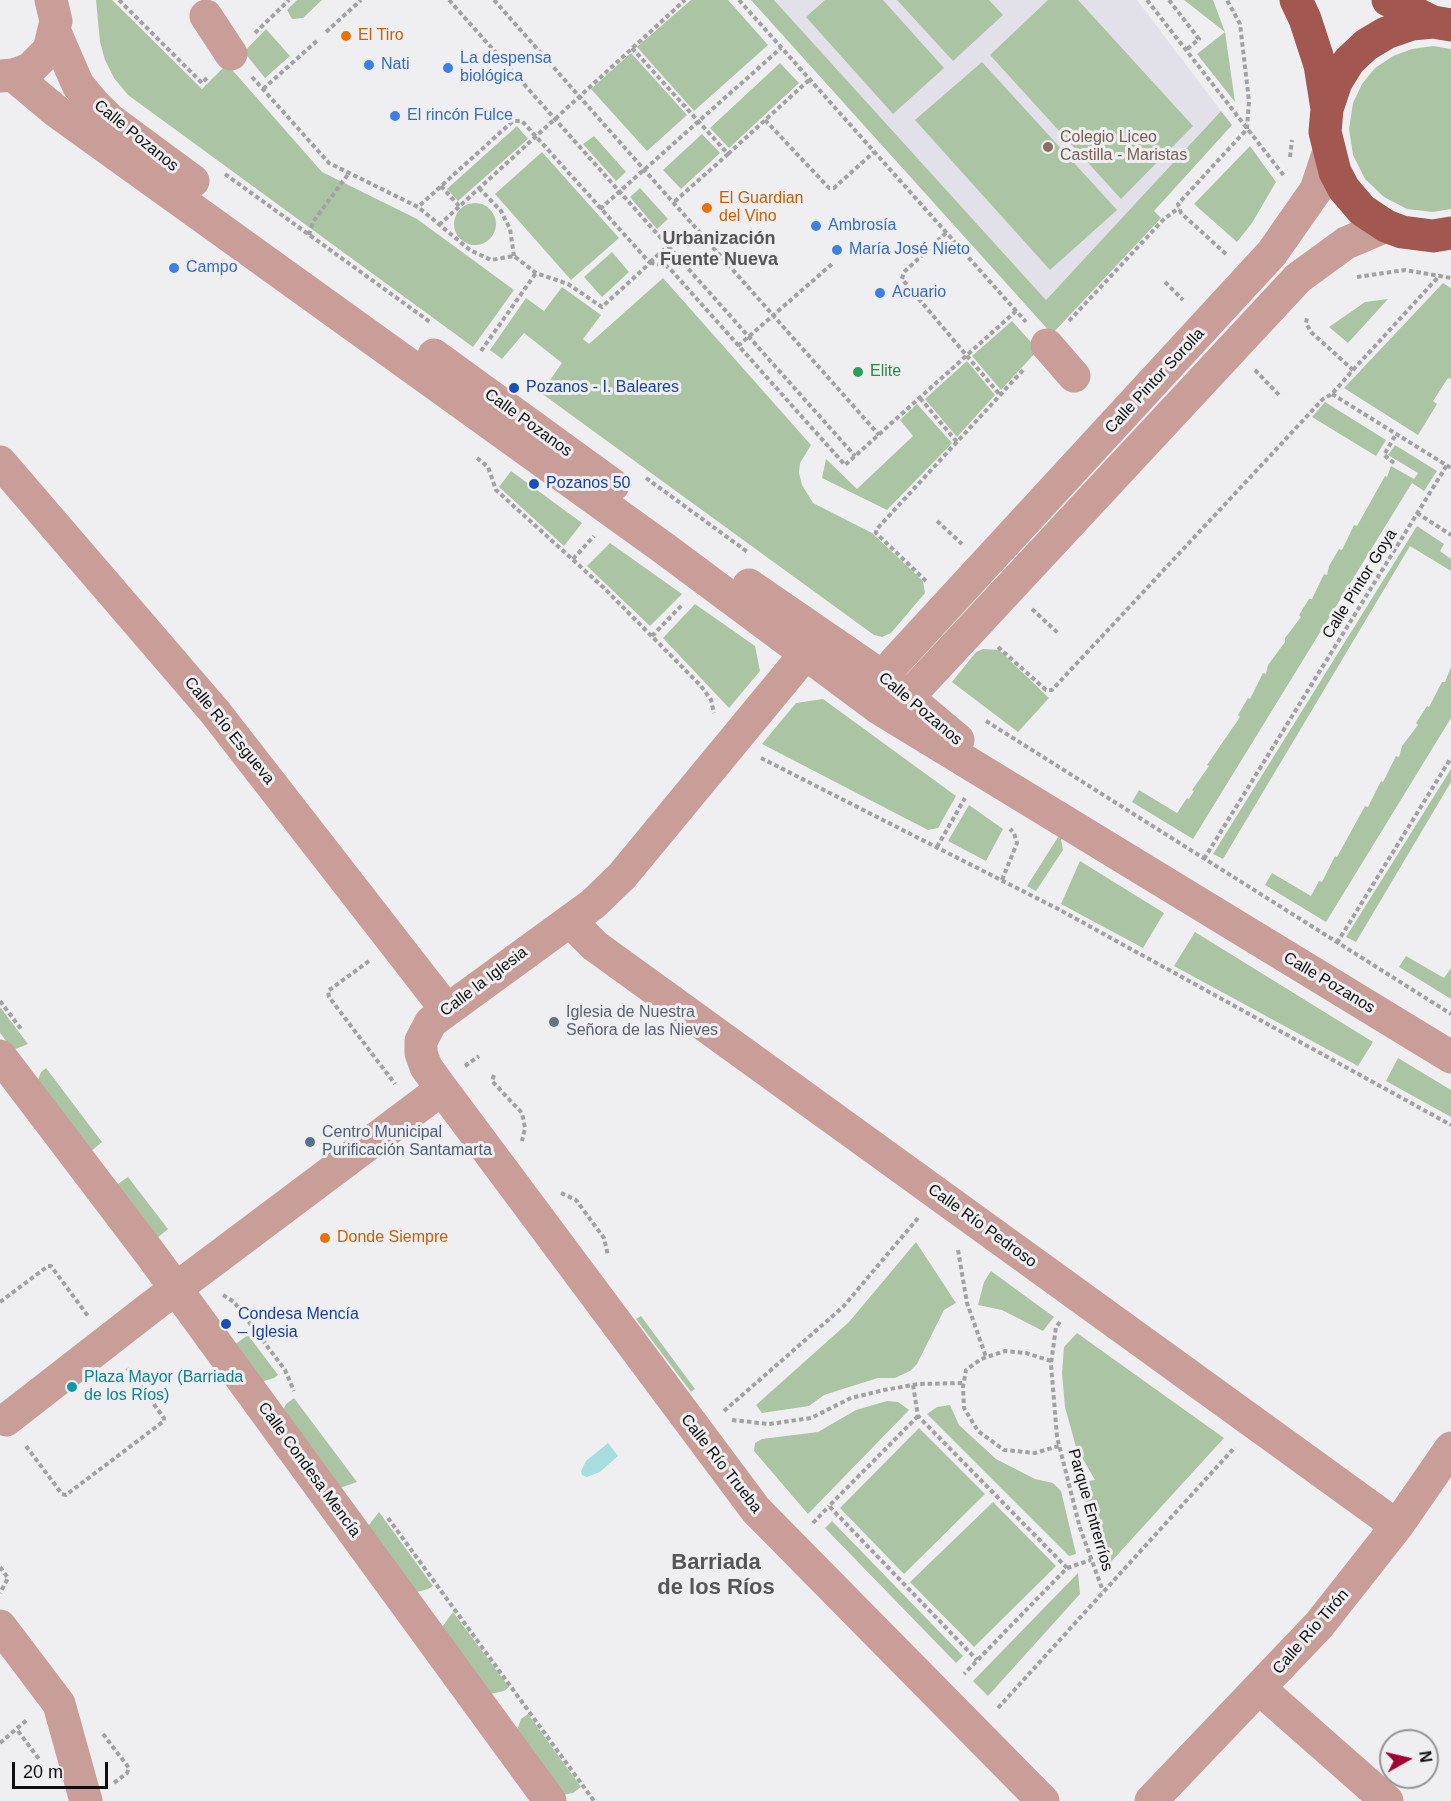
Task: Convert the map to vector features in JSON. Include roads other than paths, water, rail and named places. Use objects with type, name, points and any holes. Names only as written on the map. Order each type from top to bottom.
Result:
[{"type":"main road","points":[[1296,0],[1305,18],[1320,65],[1327,109]]},
{"type":"main road","points":[[1388,0],[1442,23]]},
{"type":"main road","points":[[1442,23],[1412,24],[1386,33],[1366,45],[1349,61],[1336,82],[1327,109],[1325,132],[1328,154],[1344,189],[1362,210],[1386,226],[1402,232],[1445,237]]},
{"type":"street","points":[[7,75],[30,69],[43,58],[54,11]]},
{"type":"street","name":"Calle Pozanos","points":[[54,11],[78,85],[109,119],[1022,798],[1451,1057]]},
{"type":"street","points":[[206,16],[231,54]]},
{"type":"street","name":"Calle Pozanos","points":[[7,75],[665,549],[814,645],[882,676],[894,703]]},
{"type":"street","name":"Calle Pintor Sorolla","points":[[882,676],[943,591],[1272,253],[1316,190],[1328,154]]},
{"type":"street","name":"Calle Pintor Sorolla","points":[[894,703],[981,615],[1298,278],[1346,243],[1386,226]]},
{"type":"street","points":[[1047,345],[1074,376]]},
{"type":"street","name":"Calle Río Esgueva","points":[[0,462],[215,712],[446,1009]]},
{"type":"street","points":[[943,591],[981,615]]},
{"type":"street","name":"Calle la Iglesia","points":[[442,1089],[426,1067],[421,1053],[421,1041],[431,1022],[570,921],[622,876],[814,645]]},
{"type":"street","name":"Calle Río Pedroso","points":[[570,921],[595,946],[1397,1526]]},
{"type":"street","name":"Calle Condesa Mencía","points":[[0,1056],[176,1288],[550,1801]]},
{"type":"street","points":[[6,1420],[176,1288],[442,1089]]},
{"type":"street","name":"Calle Río Trueba","points":[[442,1089],[756,1510],[1043,1801]]},
{"type":"street","name":"Calle Río Tirón","points":[[1151,1801],[1319,1625],[1447,1463]]},
{"type":"street","points":[[0,1626],[59,1704],[86,1801]]},
{"type":"street","points":[[1260,1689],[1387,1801]]},
{"type":"water","points":[[608,1443],[618,1456],[600,1472],[587,1477],[582,1475],[581,1471],[586,1461]]},
{"type":"place","name":"El Tiro","points":[[346,36]]},
{"type":"place","name":"Nati","points":[[369,65]]},
{"type":"place","name":"La despensa biológica","points":[[448,68]]},
{"type":"place","name":"El rincón Fulce","points":[[395,116]]},
{"type":"place","name":"Colegio Liceo Castilla - Maristas","points":[[1048,147]]},
{"type":"place","name":"El Guardian del Vino","points":[[707,208]]},
{"type":"place","name":"Ambrosía","points":[[816,226]]},
{"type":"place","name":"María José Nieto","points":[[837,250]]},
{"type":"place","name":"Campo","points":[[174,268]]},
{"type":"place","name":"Acuario","points":[[880,293]]},
{"type":"place","name":"Elite","points":[[858,372]]},
{"type":"place","name":"Pozanos - I. Baleares","points":[[514,388]]},
{"type":"place","name":"Pozanos 50","points":[[534,484]]},
{"type":"place","name":"Iglesia de Nuestra Señora de las Nieves","points":[[554,1022]]},
{"type":"place","name":"Centro Municipal Purificación Santamarta","points":[[310,1142]]},
{"type":"place","name":"Donde Siempre","points":[[325,1238]]},
{"type":"place","name":"Condesa Mencía – Iglesia","points":[[226,1324]]},
{"type":"place","name":"Plaza Mayor (Barriada de los Ríos)","points":[[72,1387]]},
{"type":"district","name":"Urbanización Fuente Nueva","points":[[719,249]]},
{"type":"district","name":"Barriada de los Ríos","points":[[716,1576]]}]
